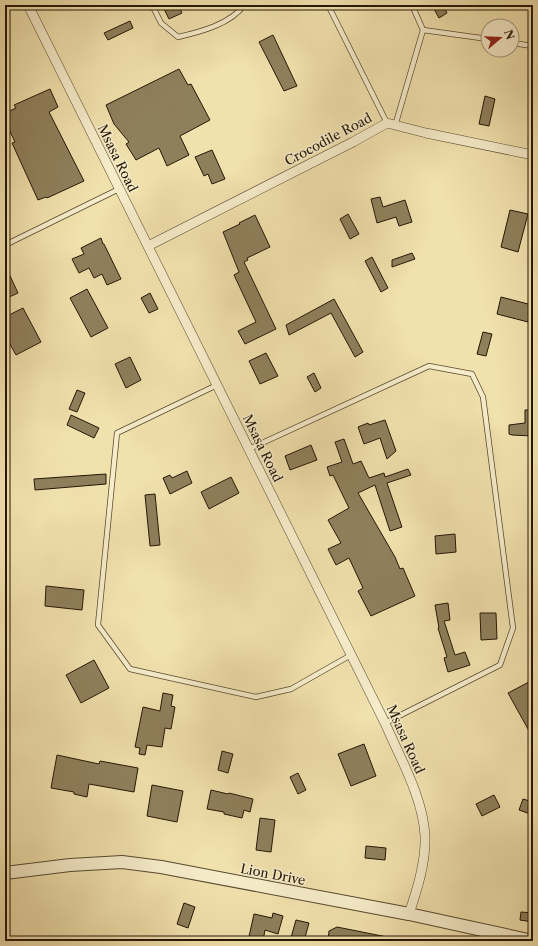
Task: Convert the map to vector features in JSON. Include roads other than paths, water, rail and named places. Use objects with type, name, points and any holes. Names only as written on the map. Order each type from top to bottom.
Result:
[{"type":"street","name":"Msasa Road","points":[[28,5],[385,723],[418,798],[425,837],[422,864],[416,894],[409,914]]},
{"type":"street","points":[[391,124],[533,155]]},
{"type":"street","name":"Crocodile Road","points":[[148,246],[391,124]]},
{"type":"street","name":"Lion Drive","points":[[5,873],[70,865],[122,862],[161,867],[409,914],[497,938],[533,941]]},
{"type":"lane","points":[[152,5],[161,23],[178,37],[204,31],[228,20],[244,5]]},
{"type":"lane","points":[[328,5],[391,124]]},
{"type":"lane","points":[[391,124],[423,30],[412,5]]},
{"type":"lane","points":[[423,30],[480,39]]},
{"type":"lane","points":[[520,44],[533,46]]},
{"type":"lane","points":[[5,245],[119,189]]},
{"type":"lane","points":[[249,449],[429,366],[472,374],[478,385],[483,397],[513,628],[500,665],[385,723]]},
{"type":"lane","points":[[217,385],[117,432],[98,624],[130,669],[256,697],[291,689],[351,655]]}]
